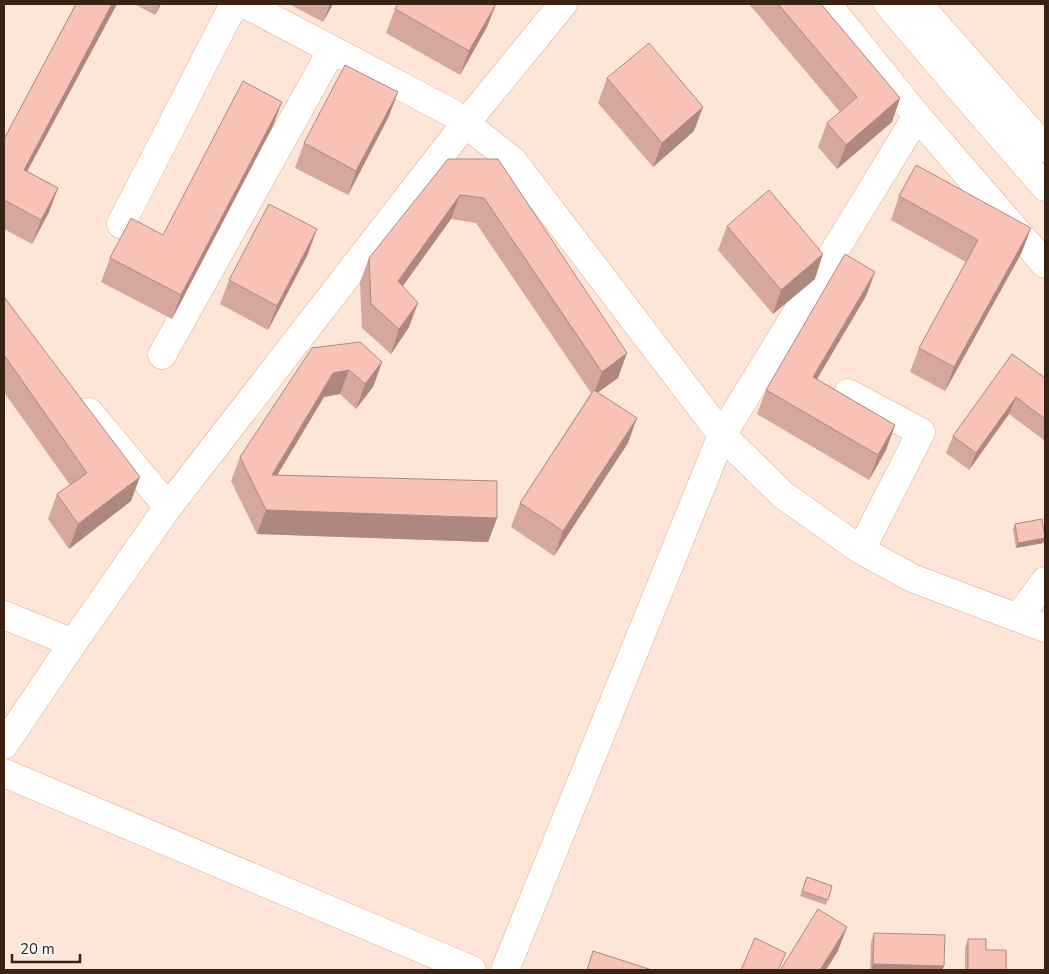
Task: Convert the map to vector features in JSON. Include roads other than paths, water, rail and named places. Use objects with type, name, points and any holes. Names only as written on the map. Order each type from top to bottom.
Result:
[{"type":"street","points":[[121,224],[234,4]]},
{"type":"street","points":[[245,4],[452,113],[512,161],[722,435],[783,495],[861,550],[912,578],[1045,628]]},
{"type":"street","points":[[4,745],[168,507],[465,124],[563,4]]},
{"type":"street","points":[[827,4],[917,116],[1045,264]]},
{"type":"street","points":[[909,7],[1045,148]]},
{"type":"street","points":[[909,7],[960,89],[1045,187]]},
{"type":"street","points":[[162,355],[332,50]]},
{"type":"street","points":[[506,970],[722,435],[917,116]]},
{"type":"street","points":[[73,392],[168,507]]},
{"type":"street","points":[[848,393],[922,432],[861,550]]},
{"type":"street","points":[[1018,618],[1045,581]]},
{"type":"street","points":[[4,616],[73,643]]},
{"type":"street","points":[[4,773],[472,970]]}]
